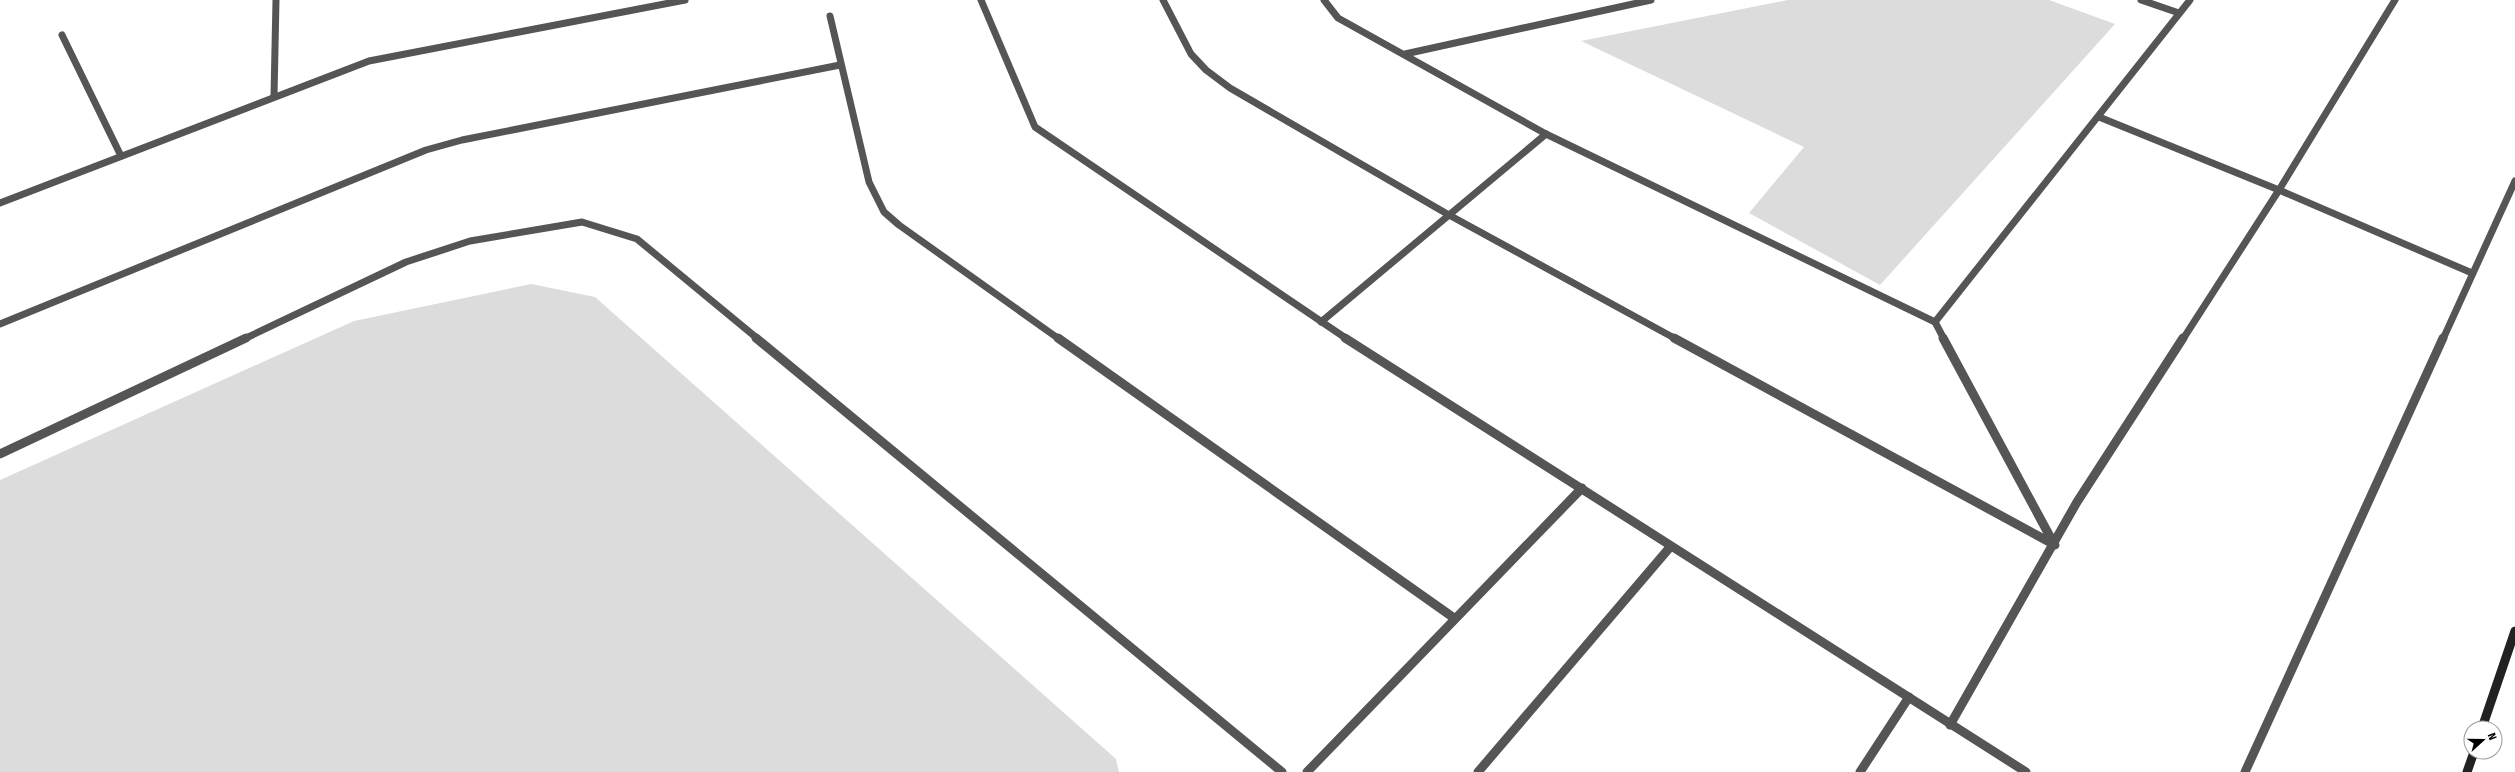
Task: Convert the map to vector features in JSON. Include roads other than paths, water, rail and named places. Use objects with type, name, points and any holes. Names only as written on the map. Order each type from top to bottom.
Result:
[{"type":"street","points":[[274,96],[276,0]]},
{"type":"street","points":[[0,203],[274,96],[370,61],[445,45],[685,0]]},
{"type":"street","points":[[981,0],[1035,127],[1321,322],[1909,697],[1950,725],[2026,772]]},
{"type":"street","points":[[1163,0],[1191,54],[1206,70],[1230,88],[1448,215],[2054,545]]},
{"type":"street","points":[[1324,0],[1338,18],[1546,134],[1935,322],[2054,545]]},
{"type":"street","points":[[1404,54],[1651,0]]},
{"type":"street","points":[[2141,0],[2180,13]]},
{"type":"street","points":[[1935,322],[2099,117],[2190,0]]},
{"type":"street","points":[[1950,725],[2054,545],[2077,502],[2279,190],[2395,0]]},
{"type":"street","points":[[830,16],[840,66],[869,182],[884,212],[899,225],[1454,618]]},
{"type":"street","points":[[62,35],[121,156]]},
{"type":"street","points":[[0,324],[433,148],[470,138],[840,66]]},
{"type":"street","points":[[2099,117],[2279,190],[2472,273]]},
{"type":"street","points":[[1321,322],[1546,134]]},
{"type":"street","points":[[2245,772],[2515,181]]},
{"type":"street","points":[[0,454],[406,262],[470,241],[582,222],[637,239],[1282,772]]},
{"type":"street","points":[[1307,772],[1454,618],[1582,488]]},
{"type":"street","points":[[1478,772],[1671,546]]},
{"type":"street","points":[[2485,720],[2515,631]]},
{"type":"street","points":[[1860,772],[1909,697]]},
{"type":"street","points":[[2467,772],[2471,760]]}]
